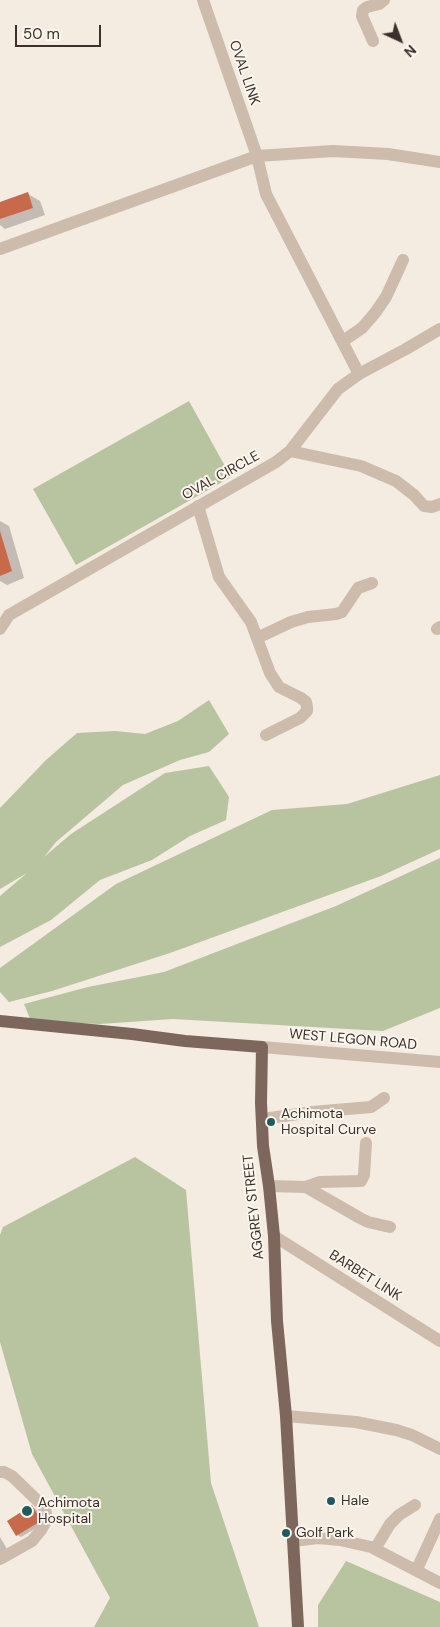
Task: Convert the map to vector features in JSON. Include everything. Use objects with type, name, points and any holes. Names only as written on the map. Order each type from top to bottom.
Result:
[{"type":"main road","points":[[0,1021],[262,1047]]},
{"type":"main road","name":"AGGREY STREET","points":[[262,1047],[261,1103],[263,1146],[274,1236],[277,1321],[286,1416],[298,1627]]},
{"type":"street","name":"OVAL LINK","points":[[203,0],[257,156],[266,194],[359,374]]},
{"type":"street","points":[[372,41],[362,16],[363,10],[384,0]]},
{"type":"street","points":[[0,249],[257,156],[333,151],[388,154],[440,162]]},
{"type":"street","points":[[343,342],[362,328],[375,313],[386,297],[403,260]]},
{"type":"street","name":"OVAL CIRCLE","points":[[0,629],[4,615],[254,476],[290,451],[338,388],[359,374],[440,330]]},
{"type":"street","points":[[290,451],[361,466],[396,481],[414,495],[424,506],[432,507],[440,504]]},
{"type":"street","points":[[198,506],[219,577],[251,622],[270,673],[279,687],[306,702],[307,711],[300,718],[266,735]]},
{"type":"street","points":[[257,638],[290,622],[308,617],[342,612],[358,588],[372,583]]},
{"type":"street","name":"WEST LEGON ROAD","points":[[262,1047],[440,1062]]},
{"type":"street","points":[[263,1119],[312,1112],[371,1108],[384,1098]]},
{"type":"street","points":[[269,1186],[306,1187],[320,1182],[361,1181],[364,1175],[366,1143]]},
{"type":"street","points":[[306,1187],[368,1222],[390,1227]]},
{"type":"street","name":"BARBET LINK","points":[[274,1236],[440,1341]]},
{"type":"street","points":[[286,1416],[356,1422],[396,1430],[412,1435],[440,1449]]},
{"type":"street","points":[[0,1472],[12,1476],[44,1507],[46,1513],[46,1521],[32,1541],[0,1559]]},
{"type":"street","points":[[375,1549],[390,1524],[399,1514],[414,1505]]},
{"type":"street","points":[[416,1569],[440,1519]]},
{"type":"street","points":[[293,1541],[318,1538],[340,1540],[375,1549],[440,1582]]},
{"type":"green space","points":[[189,401],[231,477],[76,565],[33,489]]},
{"type":"green space","points":[[209,700],[229,734],[209,752],[180,760],[123,785],[56,842],[44,857],[71,834],[165,773],[209,766],[229,797],[226,820],[190,836],[152,860],[100,880],[51,920],[0,947],[0,896],[27,873],[0,889],[0,808],[46,760],[77,733],[115,731],[145,734],[178,721]]},
{"type":"green space","points":[[440,775],[440,849],[381,876],[170,953],[52,991],[9,1002],[0,992],[0,968],[116,884],[272,810],[347,804]]},
{"type":"green space","points":[[440,858],[440,1008],[383,1031],[173,1019],[100,1024],[31,1021],[24,1004],[88,987],[164,972],[336,906]]},
{"type":"green space","points":[[135,1157],[186,1190],[211,1483],[259,1627],[94,1627],[110,1598],[32,1454],[0,1342],[0,1235],[3,1227]]},
{"type":"green space","points":[[346,1561],[440,1602],[440,1627],[318,1627],[318,1605]]},
{"type":"building","points":[[28,192],[33,208],[0,219],[0,202]]},
{"type":"building","points":[[0,531],[12,571],[0,576]]},
{"type":"building","points":[[32,1505],[41,1521],[16,1536],[7,1521]]},
{"type":"place","name":"Achimota Hospital Curve","points":[[271,1122]]},
{"type":"place","name":"Hale","points":[[331,1501]]},
{"type":"place","name":"Achimota Hospital","points":[[27,1511]]},
{"type":"place","name":"Golf Park","points":[[286,1533]]}]
